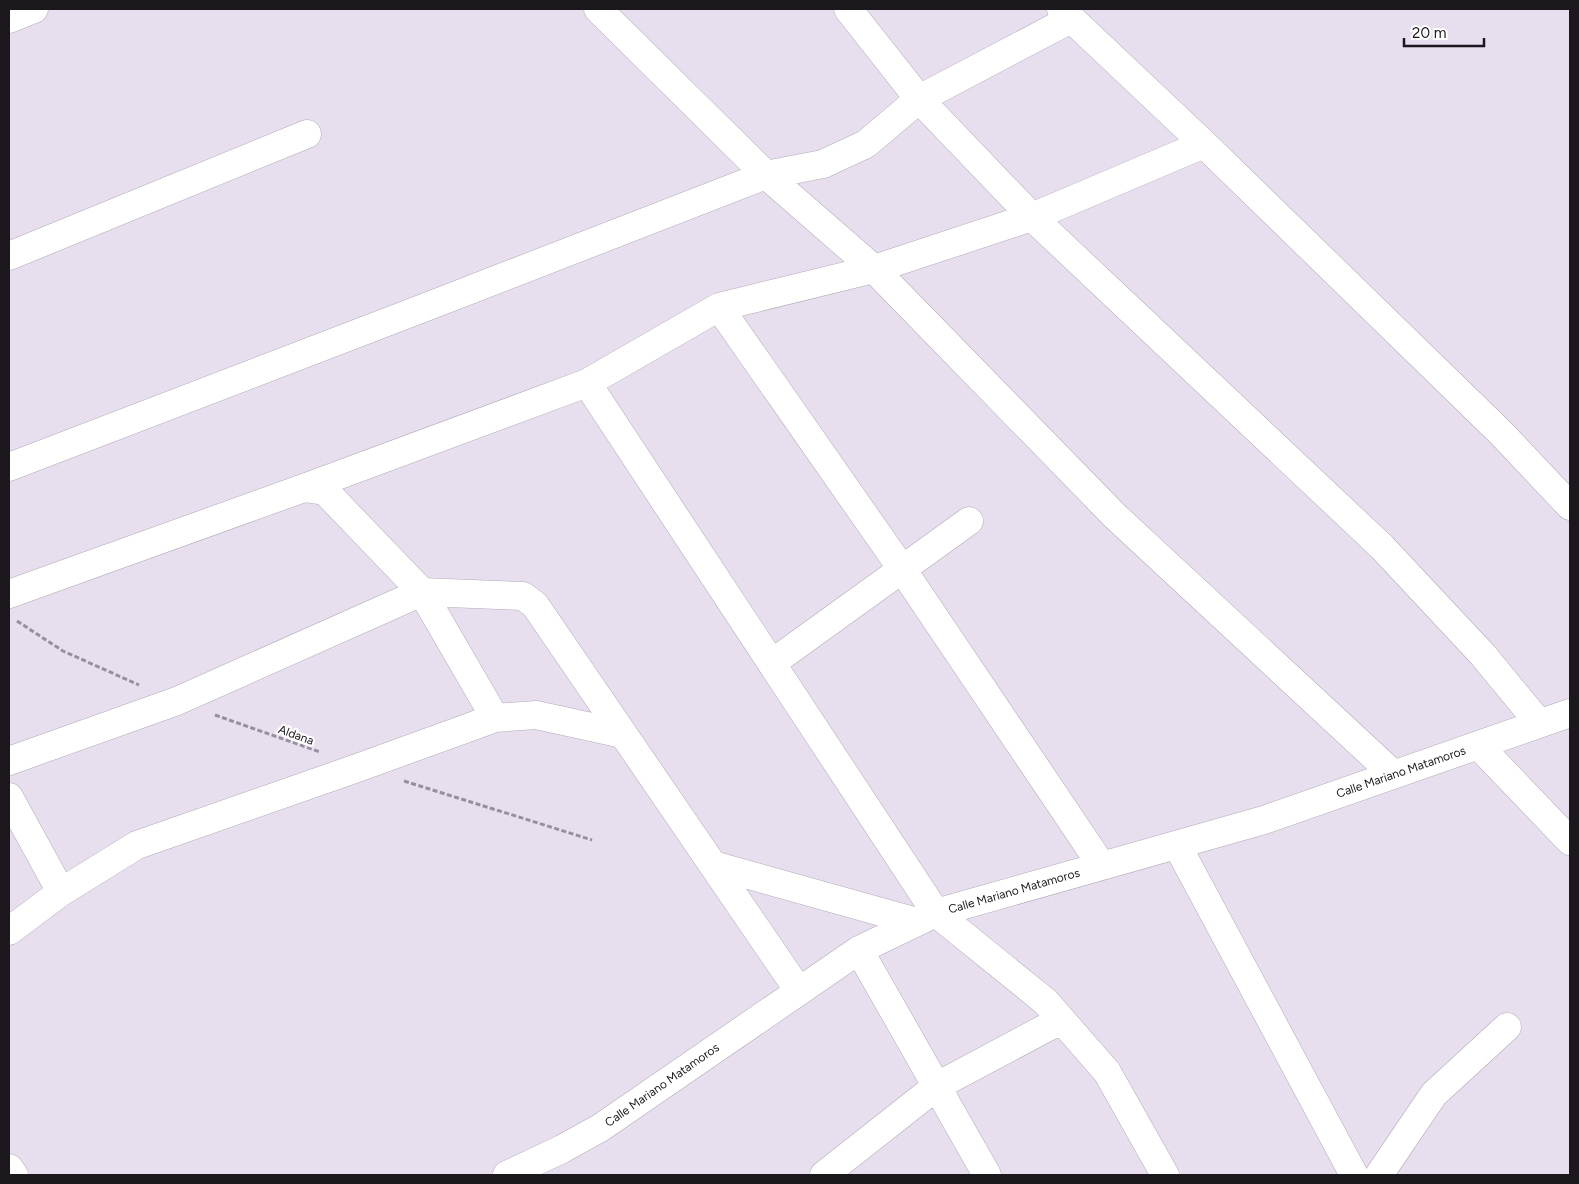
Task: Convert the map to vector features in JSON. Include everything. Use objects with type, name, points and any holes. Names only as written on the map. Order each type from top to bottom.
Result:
[{"type":"street","points":[[9,19],[34,9]]},
{"type":"street","points":[[598,9],[766,175],[874,269],[1115,516],[1393,774]]},
{"type":"street","points":[[848,9],[919,99],[1032,217],[1382,547],[1483,655],[1539,723]]},
{"type":"street","points":[[9,467],[426,308],[766,175],[823,164],[866,144],[919,99],[1066,14],[1204,144],[1501,433],[1570,506]]},
{"type":"street","points":[[9,256],[307,134]]},
{"type":"street","points":[[9,594],[304,488],[587,383],[719,308],[874,269],[1032,217],[1204,144]]},
{"type":"street","points":[[719,308],[902,569],[1102,866]]},
{"type":"street","points":[[587,383],[772,664],[927,917]]},
{"type":"street","points":[[304,488],[325,491],[422,592],[494,718]]},
{"type":"street","points":[[772,664],[969,521]]},
{"type":"street","points":[[9,761],[177,701],[422,592],[523,596],[535,605],[799,991]]},
{"type":"street","name":"Calle Mariano Matamoros","points":[[507,1175],[562,1149],[600,1128],[859,950],[927,917],[1264,820],[1570,713]]},
{"type":"street","points":[[9,931],[61,892],[137,845],[494,718],[536,716],[623,734]]},
{"type":"street","points":[[1478,745],[1570,841]]},
{"type":"street","points":[[9,797],[61,892]]},
{"type":"street","points":[[1177,844],[1354,1175]]},
{"type":"street","points":[[713,865],[927,917],[1046,1002],[1107,1072],[1165,1175]]},
{"type":"street","points":[[859,950],[987,1175]]},
{"type":"street","points":[[824,1175],[937,1086],[1061,1020]]},
{"type":"street","points":[[1379,1175],[1434,1094],[1507,1027]]},
{"type":"street","points":[[9,1168],[14,1175]]},
{"type":"path","name":"Aldana","points":[[16,620],[63,651],[177,701],[360,767],[592,840]]}]
